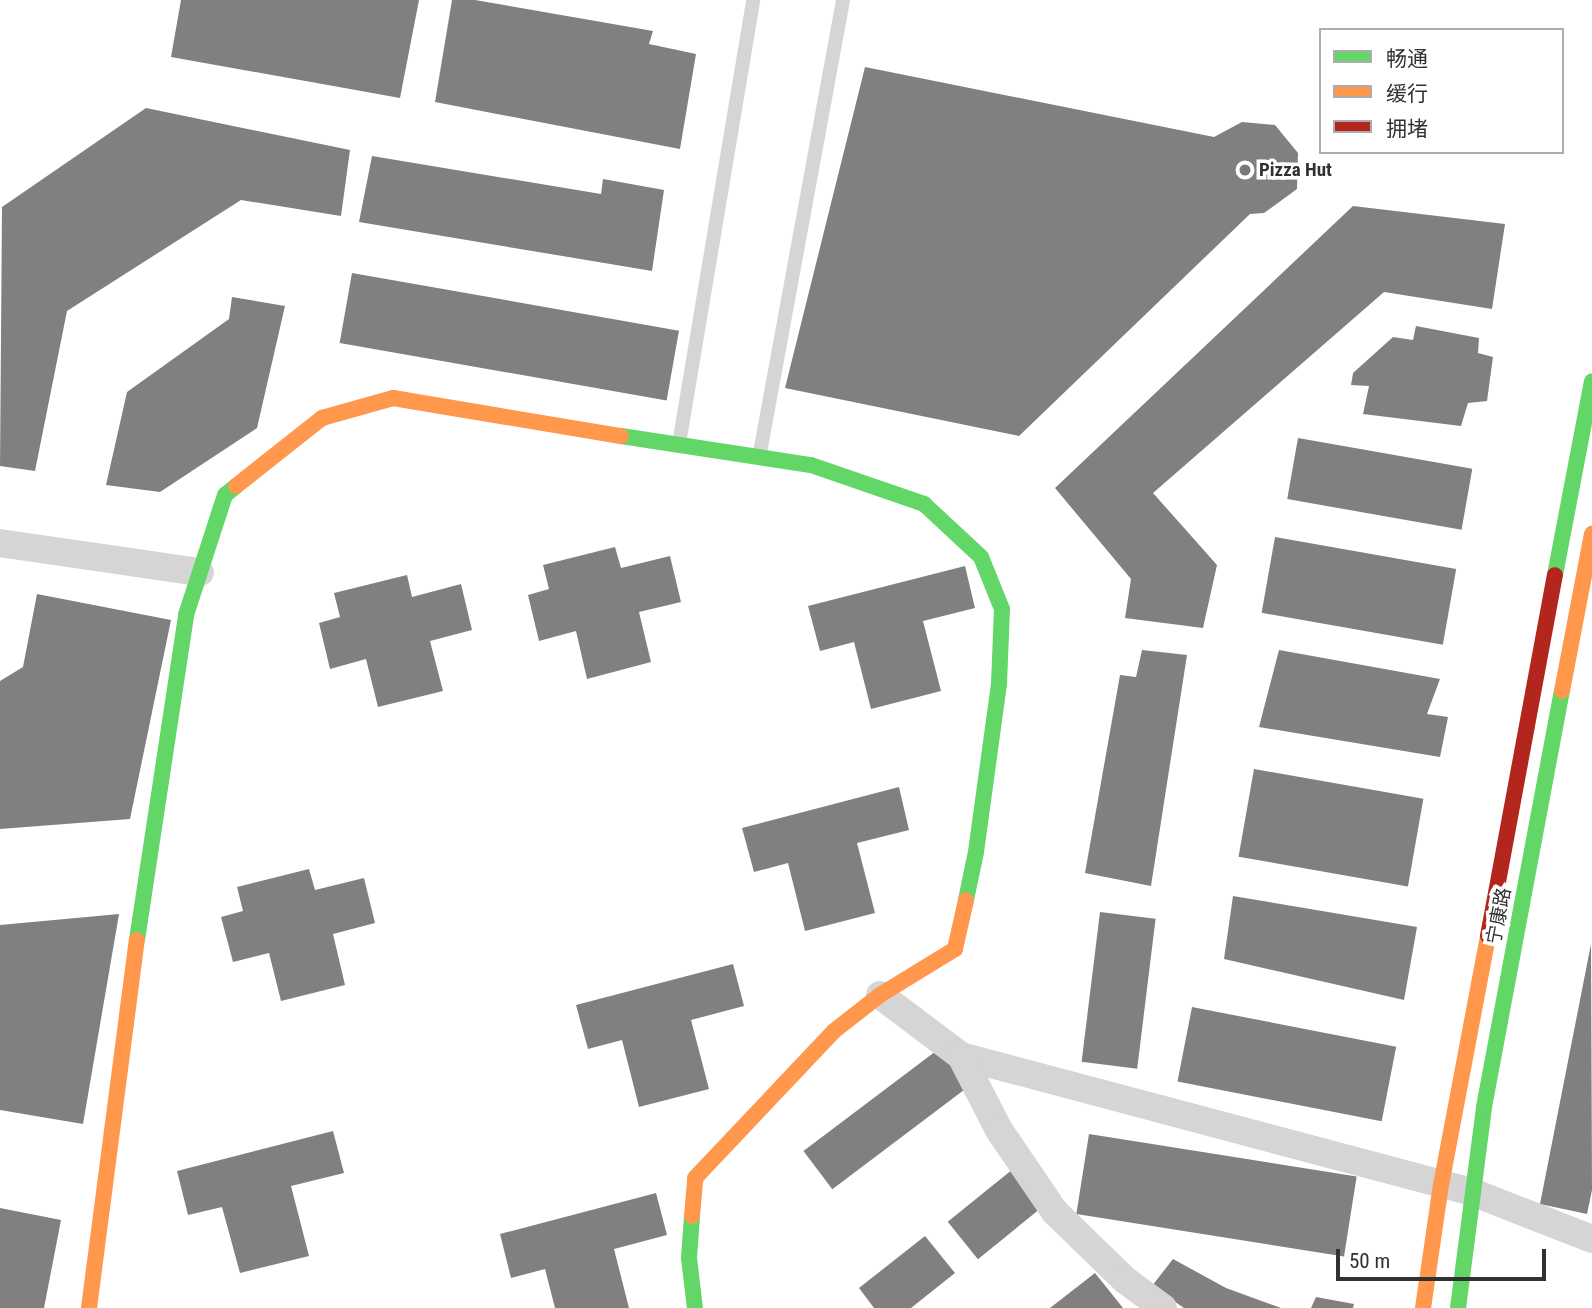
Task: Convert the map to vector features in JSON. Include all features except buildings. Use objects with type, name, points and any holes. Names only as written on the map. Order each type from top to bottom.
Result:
[{"type":"street","points":[[1423,1308],[1441,1185],[1592,381]]},
{"type":"street","points":[[89,1308],[127,1005],[181,642],[186,615],[225,495],[323,418],[393,398],[758,459],[811,465],[924,504],[981,557],[1002,609],[999,684],[983,800],[956,948],[880,995],[834,1031],[695,1178],[689,1258],[695,1308]]},
{"type":"street","name":"宁康路","points":[[1458,1308],[1485,1107],[1592,534]]},
{"type":"street","points":[[0,543],[200,572]]},
{"type":"street","points":[[880,995],[961,1056],[1472,1192],[1592,1239]]},
{"type":"street","points":[[961,1056],[999,1130],[1055,1212],[1125,1280],[1163,1308]]},
{"type":"lane","points":[[679,445],[753,0]]},
{"type":"lane","points":[[758,459],[842,0]]},
{"type":"traffic: fast","points":[[1555,575],[1592,381]]},
{"type":"traffic: fast","points":[[621,436],[811,465],[924,504],[981,557],[1002,609],[999,684],[976,852],[966,900]]},
{"type":"traffic: fast","points":[[137,940],[186,615],[225,495],[236,486]]},
{"type":"traffic: fast","points":[[1458,1308],[1484,1107],[1562,691]]},
{"type":"traffic: fast","points":[[692,1216],[689,1258],[695,1308]]},
{"type":"traffic: slow","points":[[236,486],[322,418],[393,398],[621,436]]},
{"type":"traffic: slow","points":[[1562,691],[1592,534]]},
{"type":"traffic: slow","points":[[692,1216],[695,1178],[834,1031],[880,995],[955,949],[966,900]]},
{"type":"traffic: slow","points":[[1423,1308],[1441,1185],[1488,936]]},
{"type":"traffic: slow","points":[[89,1308],[137,940]]},
{"type":"traffic: jam","points":[[1488,936],[1555,575]]},
{"type":"place","name":"Pizza Hut","points":[[1245,170]]}]
